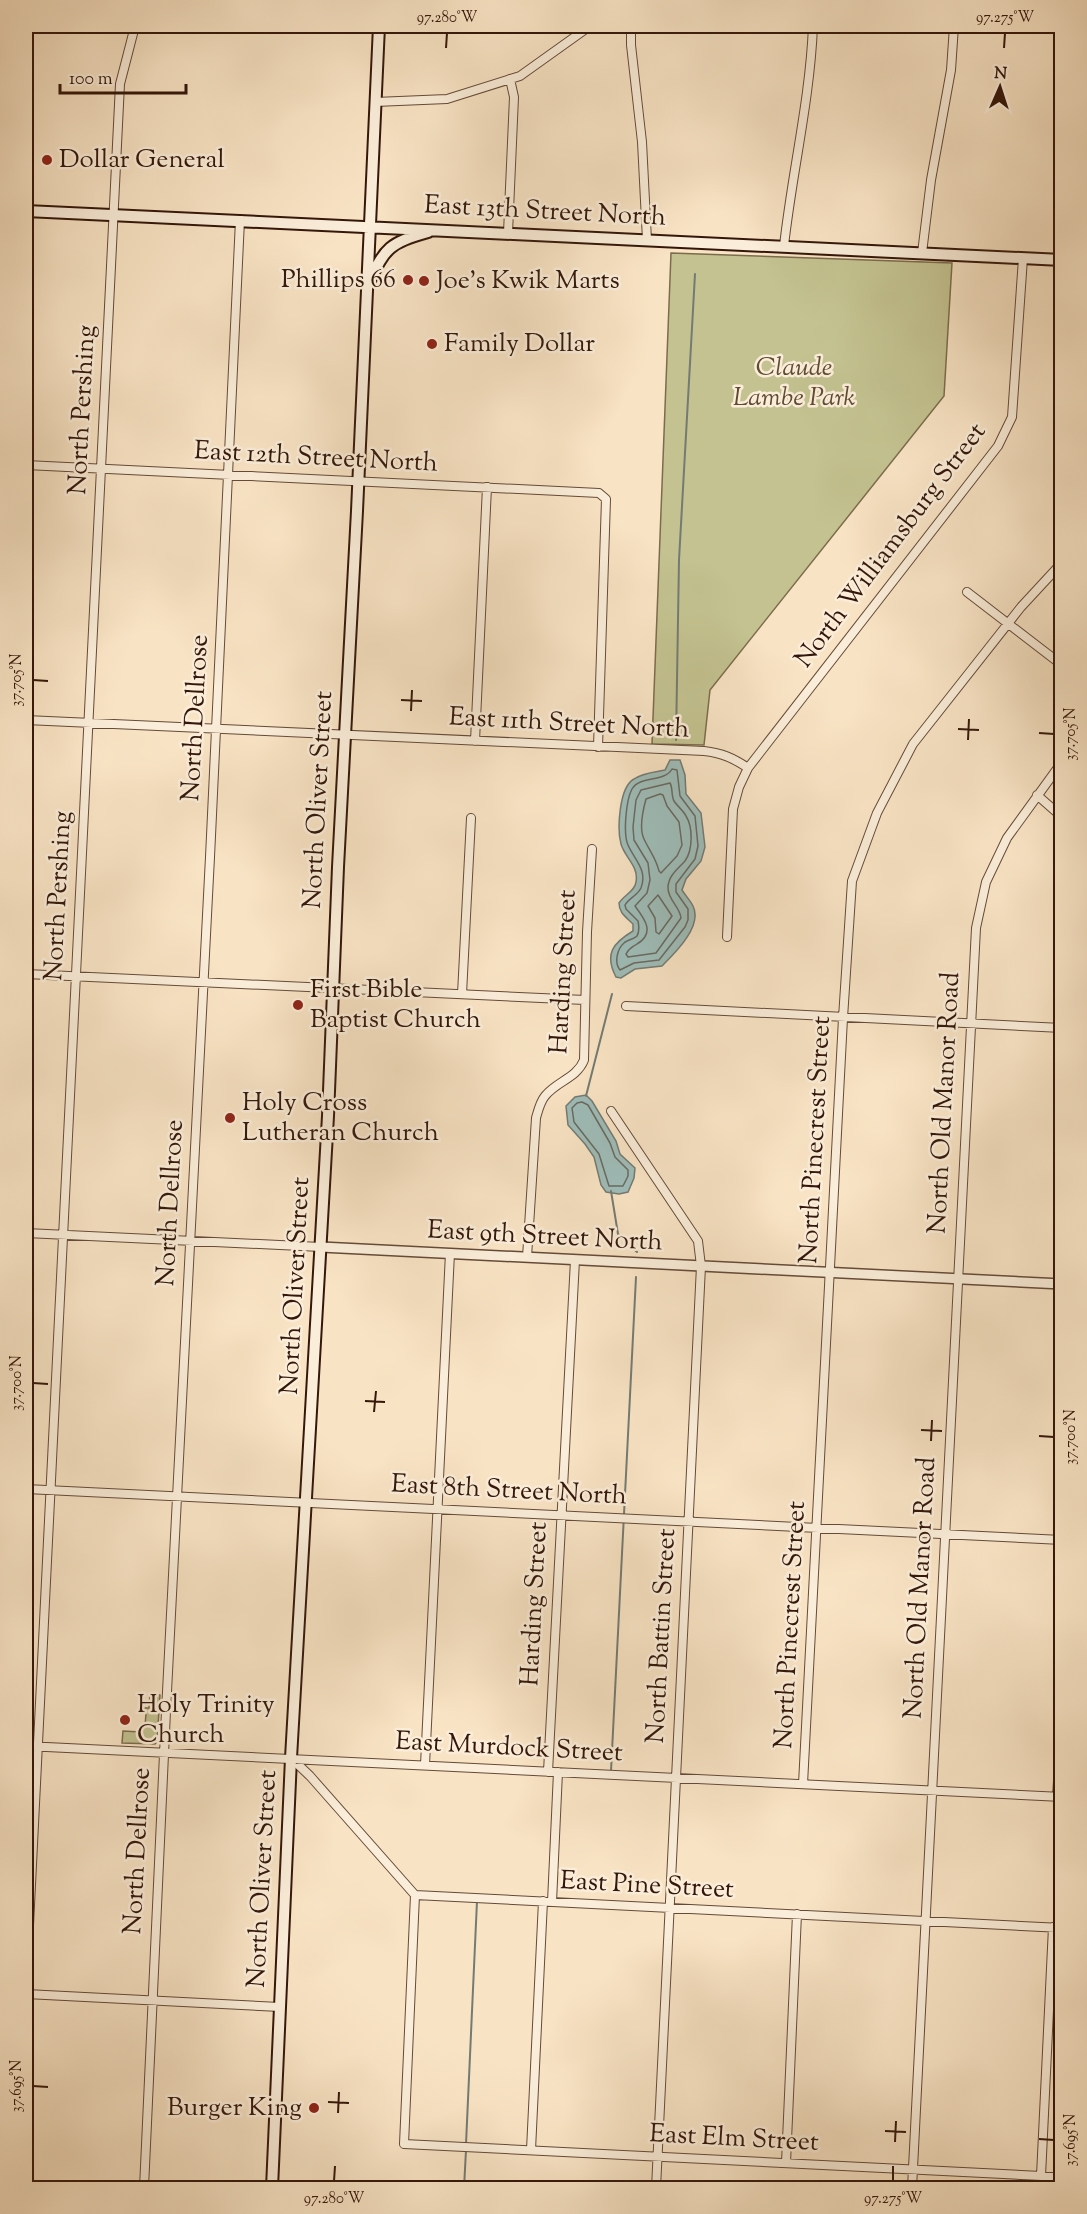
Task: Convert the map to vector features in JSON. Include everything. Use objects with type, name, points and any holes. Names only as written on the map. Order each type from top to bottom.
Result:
[{"type":"main road","name":"North Oliver Street","points":[[272,2188],[291,1758],[321,1247],[379,26]]},
{"type":"main road","name":"East 13th Street North","points":[[26,211],[1062,260]]},
{"type":"main road","points":[[366,289],[384,254],[392,245],[436,230]]},
{"type":"street","name":"North Pershing","points":[[26,1986],[120,84],[135,26]]},
{"type":"street","points":[[375,102],[447,99],[520,76],[590,26]]},
{"type":"street","points":[[631,26],[642,142],[647,240]]},
{"type":"street","points":[[784,246],[789,197],[803,116],[813,26]]},
{"type":"street","points":[[922,253],[931,180],[951,70],[954,26]]},
{"type":"street","points":[[508,233],[514,97],[510,79]]},
{"type":"street","name":"North Dellrose","points":[[144,2188],[164,1752],[217,729],[240,220]]},
{"type":"street","name":"North Williamsburg Street","points":[[727,937],[733,809],[739,787],[748,768],[998,446],[1012,417],[1023,258]]},
{"type":"street","name":"East 12th Street North","points":[[26,465],[599,493],[606,499],[598,747]]},
{"type":"street","points":[[475,741],[488,487]]},
{"type":"street","name":"North Pinecrest Street","points":[[803,1784],[852,881],[877,813],[913,744],[1021,607],[1058,567],[1062,566]]},
{"type":"street","points":[[968,592],[1062,664]]},
{"type":"street","name":"East 11th Street North","points":[[26,720],[720,753],[732,757],[748,768]]},
{"type":"street","name":"North Old Manor Road","points":[[912,2188],[976,928],[986,882],[1007,838],[1062,762]]},
{"type":"street","points":[[1037,795],[1062,817]]},
{"type":"street","points":[[462,994],[471,818]]},
{"type":"street","name":"Harding Street","points":[[527,1257],[536,1118],[543,1098],[555,1086],[570,1078],[581,1068],[584,1060],[592,849]]},
{"type":"street","points":[[26,974],[585,1000]]},
{"type":"street","points":[[626,1006],[1062,1028]]},
{"type":"street","name":"North Battin Street","points":[[611,1111],[698,1241],[701,1266],[656,2188]]},
{"type":"street","name":"East 9th Street North","points":[[26,1233],[1062,1284]]},
{"type":"street","points":[[425,1765],[450,1253]]},
{"type":"street","name":"Harding Street","points":[[548,1772],[575,1260]]},
{"type":"street","name":"East 8th Street North","points":[[26,1489],[1062,1540]]},
{"type":"street","points":[[1060,1797],[1062,1717]]},
{"type":"street","name":"East Murdock Street","points":[[26,1746],[1060,1797]]},
{"type":"street","points":[[291,1758],[310,1776],[416,1895]]},
{"type":"street","points":[[552,1902],[558,1772]]},
{"type":"street","name":"East Pine Street","points":[[416,1895],[1057,1927]]},
{"type":"street","name":"East Elm Street","points":[[416,1895],[404,2144],[1062,2177]]},
{"type":"street","points":[[531,2150],[543,1901]]},
{"type":"street","points":[[786,2163],[797,1914]]},
{"type":"street","points":[[1041,2176],[1057,1927]]},
{"type":"street","points":[[26,1994],[280,2007]]},
{"type":"green space","name":"Claude Lambe Park","points":[[671,253],[952,263],[944,396],[710,690],[704,745],[652,744]]},
{"type":"green space","points":[[150,1693],[160,1695],[157,1742],[155,1744],[122,1743],[123,1731],[141,1732],[142,1727],[145,1727],[146,1713],[142,1712],[143,1708],[149,1708]]},
{"type":"water","points":[[670,760],[680,760],[685,775],[686,794],[701,813],[705,847],[701,861],[686,879],[682,890],[693,906],[694,922],[686,939],[662,966],[635,969],[621,978],[616,977],[612,969],[612,950],[620,940],[633,931],[633,924],[625,917],[619,903],[634,888],[636,882],[634,867],[621,844],[619,819],[622,799],[629,783],[645,774],[665,770]]},
{"type":"water","points":[[586,1095],[616,1141],[620,1154],[635,1168],[634,1178],[628,1192],[619,1194],[606,1192],[601,1185],[594,1157],[568,1125],[566,1106],[575,1097]]},
{"type":"waterway","points":[[676,740],[679,560],[695,274]]},
{"type":"waterway","points":[[586,1096],[612,994]]},
{"type":"waterway","points":[[611,1191],[618,1234],[637,1252]]},
{"type":"waterway","points":[[611,1771],[636,1277]]},
{"type":"waterway","points":[[466,2144],[477,1901]]},
{"type":"waterway","points":[[464,2188],[466,2150]]},
{"type":"place","name":"Dollar General","points":[[47,160]]},
{"type":"place","name":"Phillips 66","points":[[408,280]]},
{"type":"place","name":"Joe's Kwik Marts","points":[[424,281]]},
{"type":"place","name":"Family Dollar","points":[[432,344]]},
{"type":"place","name":"First Bible Baptist Church","points":[[298,1005]]},
{"type":"place","name":"Holy Cross Lutheran Church","points":[[230,1118]]},
{"type":"place","name":"Holy Trinity Church","points":[[125,1720]]},
{"type":"place","name":"Burger King","points":[[314,2108]]}]
